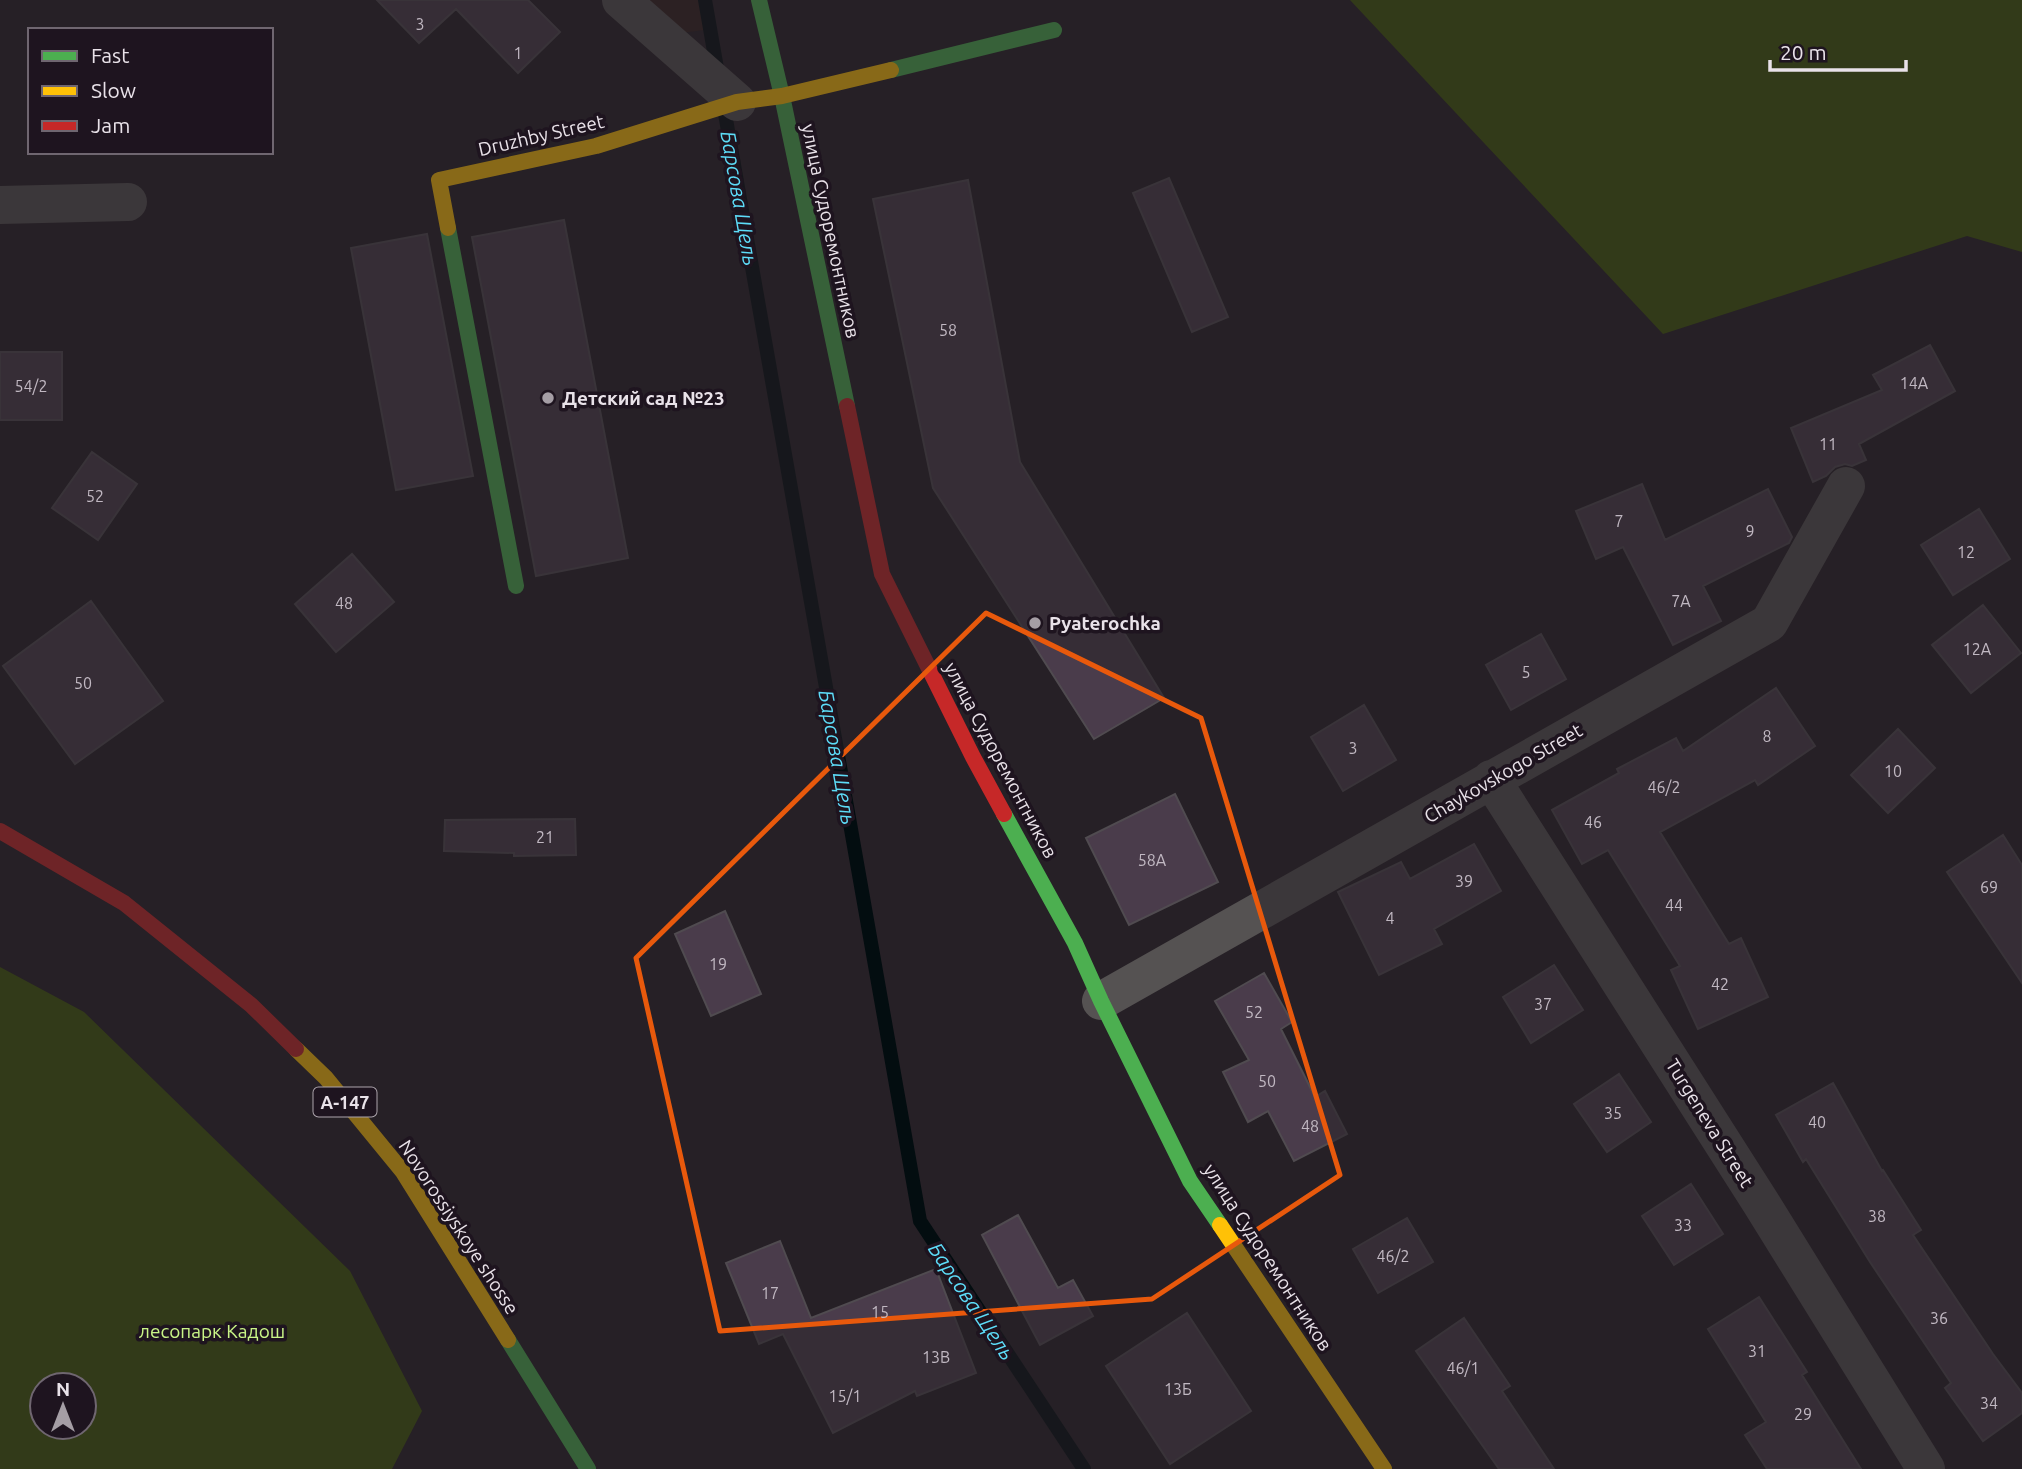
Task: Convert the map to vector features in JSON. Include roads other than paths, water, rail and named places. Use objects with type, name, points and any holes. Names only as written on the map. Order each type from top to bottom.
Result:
[{"type":"main road","name":"улица Судоремонтников","points":[[759,0],[782,96],[882,574],[973,757],[1075,943],[1190,1181],[1384,1469]]},
{"type":"main road","name":"Druzhby Street","points":[[516,586],[439,180],[596,146],[737,102],[782,96],[1054,30]]},
{"type":"main road","name":"Novorossiyskoye shosse","points":[[0,831],[124,904],[251,1005],[326,1078],[402,1172],[588,1469]]},
{"type":"street","points":[[621,0],[737,102]]},
{"type":"street","points":[[0,205],[128,202]]},
{"type":"street","name":"Chaykovskogo Street","points":[[1101,1001],[1769,623],[1846,486]]},
{"type":"street","name":"Turgeneva Street","points":[[1491,779],[1754,1192],[1926,1469]]},
{"type":"waterway","name":"Барсова Щель","points":[[705,0],[718,74]]},
{"type":"waterway","name":"Барсова Щель","points":[[724,108],[920,1221],[1084,1469]]},
{"type":"place","name":"Детский сад №23","points":[[548,398]]},
{"type":"place","name":"Pyaterochka","points":[[1035,623]]},
{"type":"park label","name":"лесопарк Кадош","points":[[212,1331]]}]
